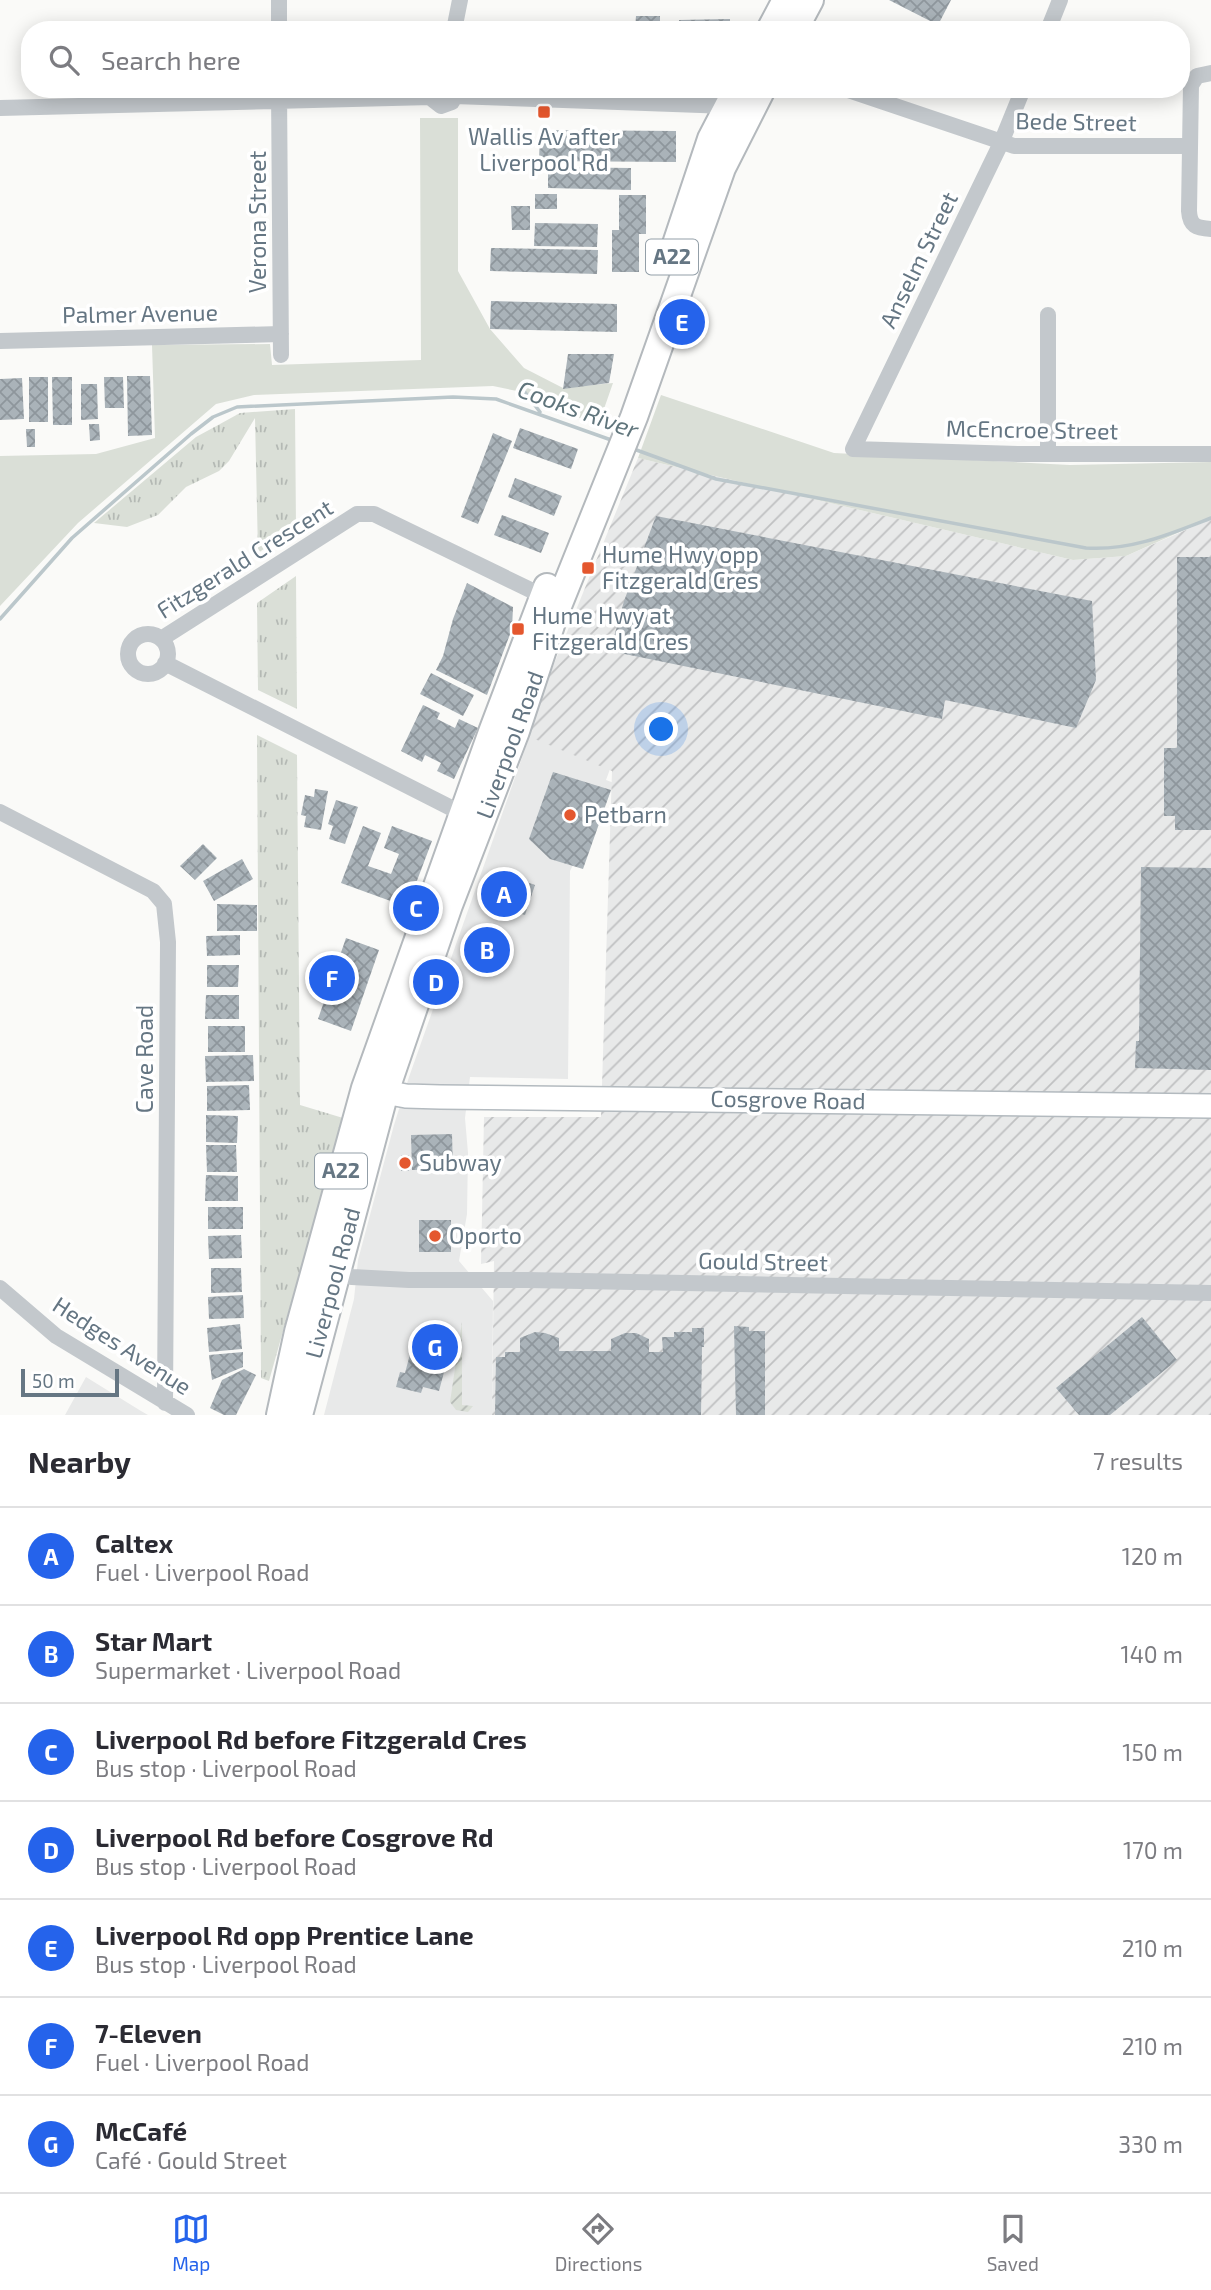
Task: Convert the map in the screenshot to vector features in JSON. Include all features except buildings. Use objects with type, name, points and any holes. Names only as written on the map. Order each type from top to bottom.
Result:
[{"type":"highway","points":[[775,21],[786,0]]},
{"type":"highway","points":[[799,21],[810,0]]},
{"type":"highway","name":"Liverpool Road","points":[[472,819],[516,731],[604,470],[733,144],[745,98]]},
{"type":"highway","name":"Liverpool Road","points":[[626,413],[634,368],[711,139],[745,98]]},
{"type":"highway","name":"Liverpool Road","points":[[299,1415],[326,1270],[375,1090],[472,819],[543,596],[604,470]]},
{"type":"highway","name":"Liverpool Road","points":[[280,1415],[295,1343],[326,1270]]},
{"type":"main road","name":"Cosgrove Road","points":[[375,1090],[406,1096],[440,1097],[1211,1106]]},
{"type":"street","points":[[279,0],[279,21]]},
{"type":"street","points":[[456,21],[460,0]]},
{"type":"street","points":[[1052,21],[1060,0]]},
{"type":"street","points":[[1211,73],[1197,76],[1191,85],[1189,146],[1190,222],[1195,227],[1211,229]]},
{"type":"street","points":[[0,108],[215,98]]},
{"type":"street","name":"Verona Street","points":[[279,98],[281,355]]},
{"type":"street","points":[[434,98],[438,105],[446,106],[453,98]]},
{"type":"street","name":"Bede Street","points":[[871,98],[1014,146],[1189,146]]},
{"type":"street","name":"Anselm Street","points":[[853,449],[1001,143],[1019,98]]},
{"type":"street","points":[[1048,316],[1048,454]]},
{"type":"street","name":"Palmer Avenue","points":[[0,341],[281,334]]},
{"type":"street","name":"McEncroe Street","points":[[853,449],[1048,454],[1211,454]]},
{"type":"street","name":"Fitzgerald Crescent","points":[[161,639],[357,514],[374,514],[543,596]]},
{"type":"street","name":"Fitzgerald Crescent","points":[[147,634],[161,639],[167,650],[165,663],[154,672],[139,671],[130,661],[128,653],[134,640],[147,634]]},
{"type":"street","points":[[165,663],[472,819]]},
{"type":"street","name":"Cave Road","points":[[0,812],[153,891],[164,904],[168,942],[165,1403]]},
{"type":"street","name":"Gould Street","points":[[326,1270],[352,1277],[409,1280],[541,1280],[1211,1293]]},
{"type":"street","name":"Hedges Avenue","points":[[0,1288],[56,1336],[187,1415]]},
{"type":"shaded area","points":[[638,458],[1073,560],[1126,556],[1211,519],[1211,1415],[492,1415],[494,1261],[481,1264],[484,1117],[601,1117],[612,771],[525,735]]},
{"type":"shaded area","points":[[535,721],[616,753],[606,780],[614,783],[582,862],[574,863],[570,871],[568,1079],[470,1077],[465,1118],[468,1153],[467,1214],[459,1261],[493,1301],[492,1415],[324,1415],[354,1299],[358,1260],[394,1125]]},
{"type":"shaded area","points":[[86,1377],[141,1411],[148,1415],[65,1415]]},
{"type":"green space","points":[[420,118],[458,118],[458,271],[490,329],[524,368],[563,388],[613,383],[598,426],[517,391],[493,386],[254,395],[216,404],[78,523],[0,606],[0,456],[96,454],[155,438],[152,345],[270,344],[272,365],[421,360]]},
{"type":"green space","points":[[661,395],[834,453],[1070,465],[1211,462],[1211,518],[1126,556],[1073,560],[638,458]]},
{"type":"green space","points":[[295,409],[296,527],[258,553],[255,418],[229,461],[219,471],[186,487],[158,515],[127,527],[94,523],[196,437],[240,413]]},
{"type":"green space","points":[[296,576],[297,709],[258,690],[257,603]]},
{"type":"green space","points":[[257,735],[297,755],[300,1105],[343,1118],[269,1381],[261,1378]]},
{"type":"green space","points":[[462,1322],[462,1405],[473,1406],[468,1412],[456,1410],[450,1402]]},
{"type":"waterway","points":[[524,391],[540,412]]},
{"type":"waterway","name":"Cooks River","points":[[0,619],[72,538],[191,434],[213,417],[237,407],[453,397],[496,399],[614,441]]},
{"type":"waterway","name":"Cooks River","points":[[631,448],[716,479],[1086,548],[1135,544],[1211,518]]},
{"type":"place","name":"Wallis Av after Liverpool Rd","points":[[544,112]]},
{"type":"place","name":"Liverpool Rd opp Prentice Lane","points":[[682,322]]},
{"type":"place","name":"Hume Hwy opp Fitzgerald Cres","points":[[588,568]]},
{"type":"place","name":"Hume Hwy at Fitzgerald Cres","points":[[518,629]]},
{"type":"place","name":"Petbarn","points":[[570,815]]},
{"type":"place","name":"Caltex","points":[[504,894]]},
{"type":"place","name":"Liverpool Rd before Fitzgerald Cres","points":[[416,908]]},
{"type":"place","name":"Star Mart","points":[[487,950]]},
{"type":"place","name":"7-Eleven","points":[[332,978]]},
{"type":"place","name":"Liverpool Rd before Cosgrove Rd","points":[[436,982]]},
{"type":"place","name":"Subway","points":[[405,1163]]},
{"type":"place","name":"Oporto","points":[[435,1236]]},
{"type":"place","name":"McCafé","points":[[435,1347]]}]
